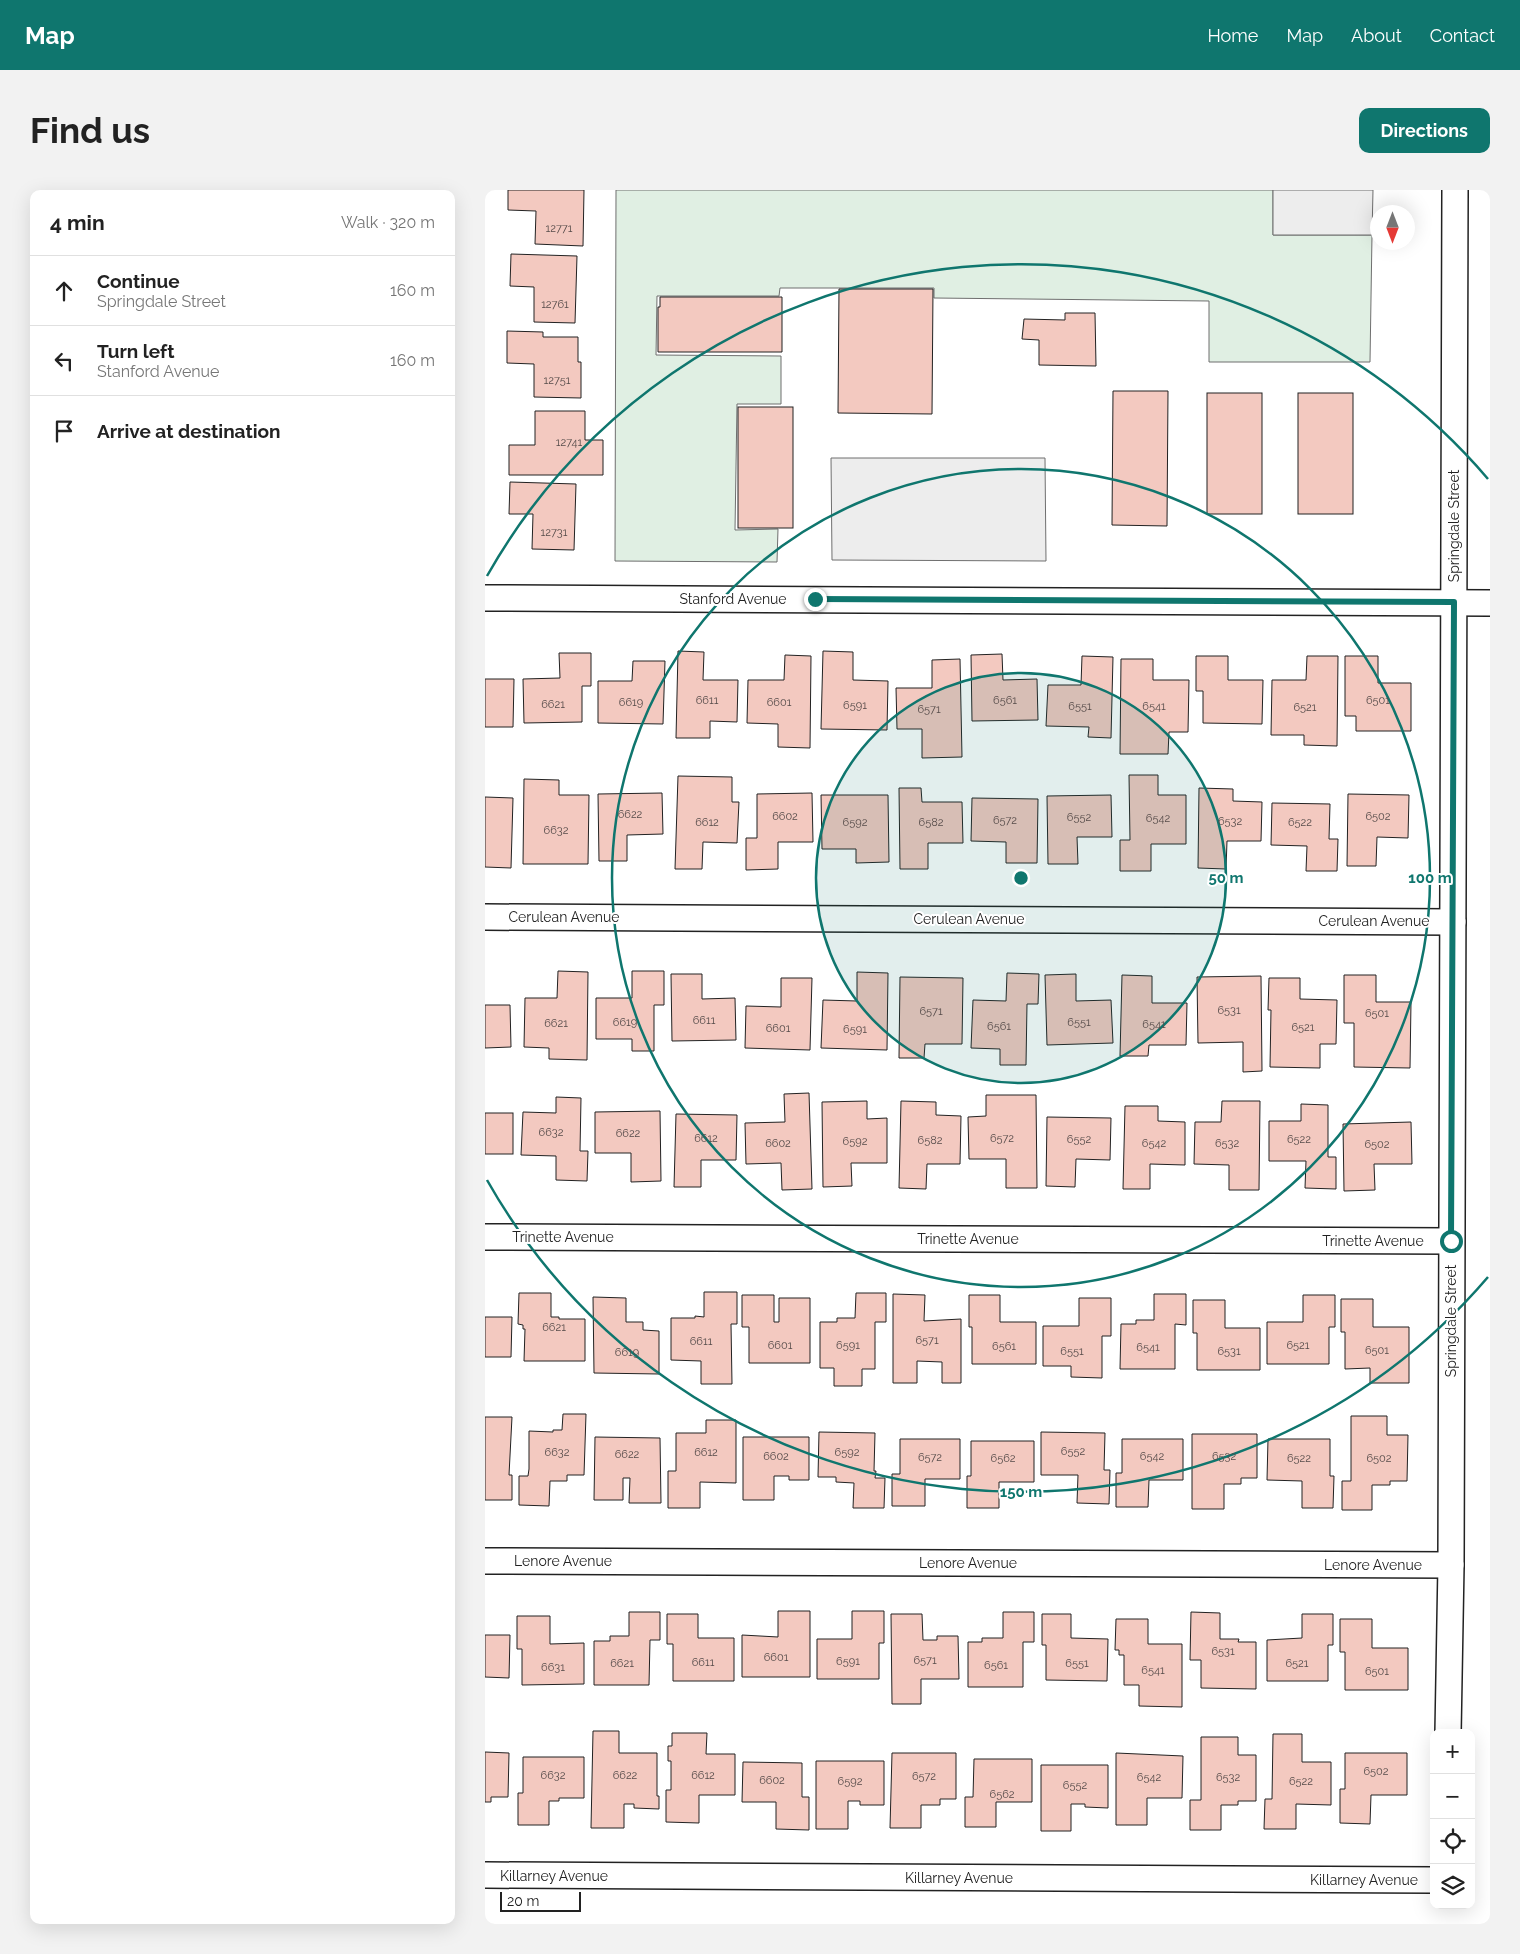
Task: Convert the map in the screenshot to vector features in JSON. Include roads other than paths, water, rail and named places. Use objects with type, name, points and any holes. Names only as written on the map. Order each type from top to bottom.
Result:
[{"type":"street","name":"Springdale Street","points":[[1448,1729],[1451,1565],[1455,190]]},
{"type":"street","name":"Stanford Avenue","points":[[485,598],[1490,603]]},
{"type":"street","name":"Cerulean Avenue","points":[[485,917],[1453,922]]},
{"type":"street","name":"Trinette Avenue","points":[[485,1237],[1451,1241]]},
{"type":"street","name":"Lenore Avenue","points":[[485,1561],[1451,1565]]},
{"type":"street","name":"Killarney Avenue","points":[[485,1875],[1430,1880]]}]
